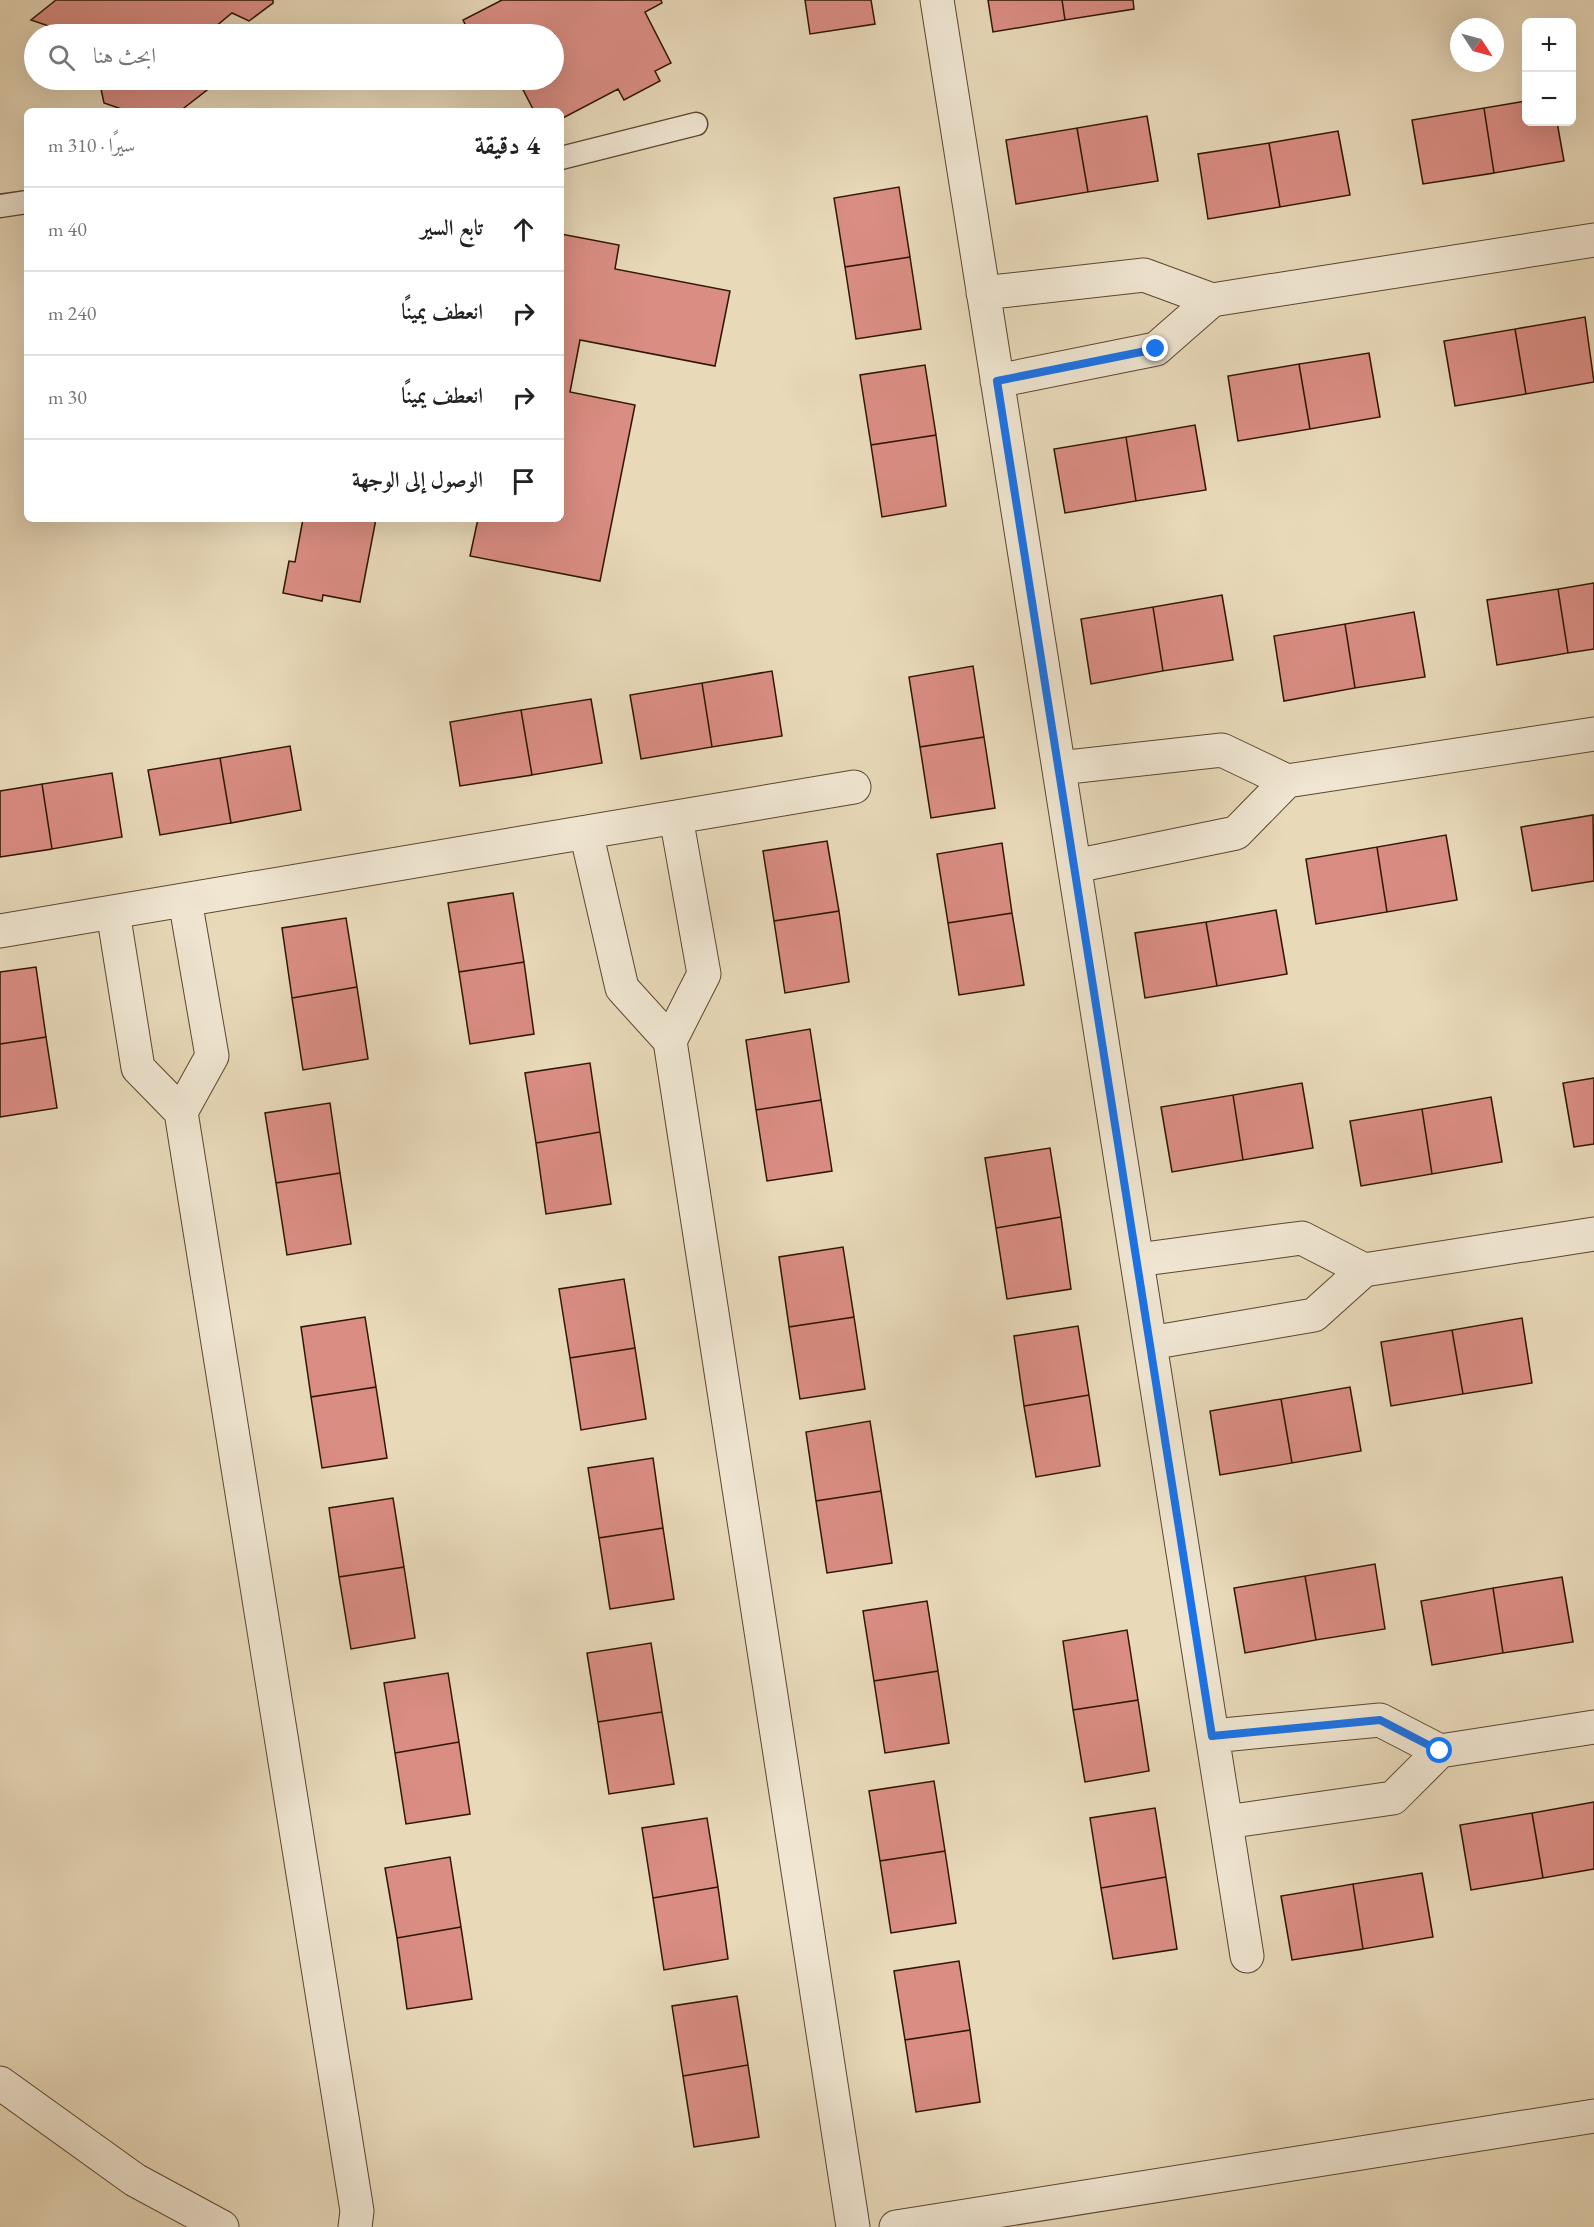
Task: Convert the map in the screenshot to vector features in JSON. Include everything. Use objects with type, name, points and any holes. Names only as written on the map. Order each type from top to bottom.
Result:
[{"type":"street","points":[[937,0],[1247,1956]]},
{"type":"street","points":[[983,293],[1144,275],[1212,300],[1594,240]]},
{"type":"street","points":[[997,381],[1156,349],[1212,300]]},
{"type":"street","points":[[1059,768],[1222,750],[1287,781],[1594,734]]},
{"type":"street","points":[[1074,866],[1236,833],[1287,781]]},
{"type":"street","points":[[0,931],[854,787]]},
{"type":"street","points":[[670,1041],[704,974],[676,817]]},
{"type":"street","points":[[586,832],[622,988],[670,1041],[853,2227]]},
{"type":"street","points":[[181,1112],[212,1056],[185,900]]},
{"type":"street","points":[[113,912],[138,1068],[181,1112],[355,2199],[355,2227]]},
{"type":"street","points":[[1150,1343],[1314,1315],[1365,1270],[1594,1234]]},
{"type":"street","points":[[1137,1260],[1302,1238],[1365,1270]]},
{"type":"street","points":[[1212,1736],[1380,1720],[1440,1751]]},
{"type":"street","points":[[1226,1822],[1393,1798],[1440,1751],[1594,1727]]},
{"type":"street","points":[[0,2083],[135,2180],[222,2227]]},
{"type":"street","points":[[896,2227],[1594,2116]]},
{"type":"lane","points":[[564,157],[696,124]]},
{"type":"lane","points":[[0,206],[24,202]]},
{"type":"building","points":[[56,0],[273,0],[273,3],[249,21],[232,13],[219,24],[43,24],[31,20]]},
{"type":"building","points":[[502,0],[661,0],[662,3],[645,12],[671,63],[655,71],[660,81],[624,100],[618,89],[564,117],[564,108],[532,108],[523,90],[564,90],[564,24],[465,24],[463,20]]},
{"type":"building","points":[[805,0],[871,0],[875,24],[810,34]]},
{"type":"building","points":[[988,0],[1062,0],[1065,20],[993,32]]},
{"type":"building","points":[[1062,0],[1133,0],[1134,9],[1065,20]]},
{"type":"building","points":[[101,90],[207,90],[184,108],[118,108],[104,103]]},
{"type":"building","points":[[1522,102],[1522,126],[1558,126],[1564,161],[1494,173],[1484,108]]},
{"type":"building","points":[[1484,108],[1494,173],[1423,184],[1412,120]]},
{"type":"building","points":[[1147,116],[1158,181],[1088,192],[1077,128]]},
{"type":"building","points":[[1077,128],[1088,192],[1016,204],[1006,140]]},
{"type":"building","points":[[1338,131],[1350,195],[1280,207],[1269,143]]},
{"type":"building","points":[[1269,143],[1280,207],[1208,219],[1198,154]]},
{"type":"building","points":[[899,187],[910,257],[845,267],[834,198]]},
{"type":"building","points":[[564,235],[619,245],[615,269],[730,291],[715,366],[580,340],[570,392],[635,405],[600,581],[470,556],[477,522],[564,522]]},
{"type":"building","points":[[910,257],[921,329],[856,339],[845,267]]},
{"type":"building","points":[[1585,317],[1594,382],[1526,394],[1515,329]]},
{"type":"building","points":[[1515,329],[1526,394],[1455,406],[1444,341]]},
{"type":"building","points":[[1369,353],[1380,417],[1310,429],[1299,364]]},
{"type":"building","points":[[1299,364],[1310,429],[1238,441],[1228,376]]},
{"type":"building","points":[[925,365],[936,435],[871,445],[860,375]]},
{"type":"building","points":[[1195,425],[1206,490],[1136,501],[1126,437]]},
{"type":"building","points":[[936,435],[946,506],[882,517],[871,445]]},
{"type":"building","points":[[1126,437],[1136,501],[1065,513],[1054,449]]},
{"type":"building","points":[[302,522],[375,522],[360,602],[323,595],[322,601],[283,593],[289,561],[295,562]]},
{"type":"building","points":[[1594,583],[1594,649],[1568,653],[1558,589]]},
{"type":"building","points":[[1558,589],[1568,653],[1497,665],[1487,600]]},
{"type":"building","points":[[1222,595],[1233,660],[1163,671],[1153,607]]},
{"type":"building","points":[[1153,607],[1163,671],[1091,684],[1081,619]]},
{"type":"building","points":[[1414,612],[1425,677],[1355,688],[1345,624]]},
{"type":"building","points":[[1345,624],[1355,688],[1284,701],[1274,636]]},
{"type":"building","points":[[973,666],[984,737],[920,747],[909,677]]},
{"type":"building","points":[[772,671],[782,736],[712,747],[702,683]]},
{"type":"building","points":[[702,683],[712,747],[641,759],[630,695]]},
{"type":"building","points":[[591,699],[602,763],[532,775],[521,710]]},
{"type":"building","points":[[521,710],[532,775],[460,786],[450,722]]},
{"type":"building","points":[[984,737],[995,808],[931,818],[920,747]]},
{"type":"building","points":[[290,746],[301,810],[231,823],[220,758]]},
{"type":"building","points":[[220,758],[231,823],[160,835],[148,770]]},
{"type":"building","points":[[112,773],[122,837],[52,849],[42,784]]},
{"type":"building","points":[[42,784],[52,849],[0,857],[0,791]]},
{"type":"building","points":[[1593,815],[1594,881],[1532,891],[1521,827]]},
{"type":"building","points":[[1446,835],[1457,900],[1387,912],[1377,847]]},
{"type":"building","points":[[827,841],[839,911],[774,921],[763,851]]},
{"type":"building","points":[[1002,843],[1012,913],[948,923],[937,854]]},
{"type":"building","points":[[1377,847],[1387,912],[1316,924],[1306,859]]},
{"type":"building","points":[[513,893],[524,962],[459,972],[448,903]]},
{"type":"building","points":[[1276,910],[1287,974],[1217,986],[1206,922]]},
{"type":"building","points":[[839,911],[849,982],[785,993],[774,921]]},
{"type":"building","points":[[1012,913],[1024,985],[959,995],[948,923]]},
{"type":"building","points":[[346,918],[357,987],[292,998],[282,928]]},
{"type":"building","points":[[1206,922],[1217,986],[1145,998],[1135,933]]},
{"type":"building","points":[[524,962],[534,1034],[470,1044],[459,972]]},
{"type":"building","points":[[36,967],[46,1037],[0,1044],[0,972]]},
{"type":"building","points":[[357,987],[368,1059],[303,1070],[292,998]]},
{"type":"building","points":[[810,1029],[821,1100],[756,1110],[746,1040]]},
{"type":"building","points":[[46,1037],[57,1108],[0,1117],[0,1044]]},
{"type":"building","points":[[590,1063],[600,1132],[536,1143],[525,1073]]},
{"type":"building","points":[[1594,1078],[1594,1144],[1574,1147],[1563,1083]]},
{"type":"building","points":[[1302,1083],[1313,1148],[1243,1160],[1233,1095]]},
{"type":"building","points":[[1233,1095],[1243,1160],[1172,1172],[1161,1107]]},
{"type":"building","points":[[1491,1097],[1502,1162],[1432,1174],[1422,1109]]},
{"type":"building","points":[[821,1100],[832,1171],[767,1181],[756,1110]]},
{"type":"building","points":[[330,1103],[340,1173],[276,1183],[265,1113]]},
{"type":"building","points":[[1422,1109],[1432,1174],[1361,1186],[1350,1121]]},
{"type":"building","points":[[600,1132],[611,1204],[546,1214],[536,1143]]},
{"type":"building","points":[[1050,1148],[1061,1217],[996,1228],[985,1158]]},
{"type":"building","points":[[340,1173],[351,1244],[287,1255],[276,1183]]},
{"type":"building","points":[[1061,1217],[1071,1289],[1007,1299],[996,1228]]},
{"type":"building","points":[[843,1247],[854,1317],[789,1327],[779,1257]]},
{"type":"building","points":[[624,1279],[635,1348],[570,1358],[559,1289]]},
{"type":"building","points":[[365,1317],[376,1387],[311,1397],[301,1327]]},
{"type":"building","points":[[854,1317],[865,1389],[800,1399],[789,1327]]},
{"type":"building","points":[[1522,1318],[1532,1383],[1463,1394],[1452,1330]]},
{"type":"building","points":[[1078,1326],[1089,1395],[1024,1406],[1014,1336]]},
{"type":"building","points":[[1452,1330],[1463,1394],[1391,1406],[1381,1342]]},
{"type":"building","points":[[635,1348],[646,1419],[581,1430],[570,1358]]},
{"type":"building","points":[[376,1387],[387,1458],[322,1468],[311,1397]]},
{"type":"building","points":[[1350,1387],[1361,1451],[1292,1463],[1281,1399]]},
{"type":"building","points":[[1089,1395],[1100,1466],[1036,1477],[1024,1406]]},
{"type":"building","points":[[1281,1399],[1292,1463],[1220,1475],[1210,1411]]},
{"type":"building","points":[[870,1421],[881,1491],[816,1501],[806,1432]]},
{"type":"building","points":[[653,1458],[663,1528],[599,1538],[588,1468]]},
{"type":"building","points":[[881,1491],[892,1563],[827,1573],[816,1501]]},
{"type":"building","points":[[393,1498],[404,1567],[339,1577],[329,1508]]},
{"type":"building","points":[[663,1528],[674,1599],[610,1609],[599,1538]]},
{"type":"building","points":[[1375,1564],[1385,1629],[1316,1640],[1305,1576]]},
{"type":"building","points":[[404,1567],[415,1638],[351,1649],[339,1577]]},
{"type":"building","points":[[1305,1576],[1316,1640],[1245,1653],[1234,1588]]},
{"type":"building","points":[[1562,1577],[1573,1642],[1503,1653],[1493,1588]]},
{"type":"building","points":[[1493,1588],[1503,1653],[1432,1665],[1421,1601]]},
{"type":"building","points":[[927,1601],[938,1671],[874,1681],[863,1611]]},
{"type":"building","points":[[1127,1630],[1138,1700],[1073,1710],[1063,1641]]},
{"type":"building","points":[[651,1643],[662,1712],[598,1722],[587,1653]]},
{"type":"building","points":[[938,1671],[949,1743],[885,1753],[874,1681]]},
{"type":"building","points":[[448,1673],[459,1742],[395,1753],[384,1683]]},
{"type":"building","points":[[1138,1700],[1149,1771],[1085,1782],[1073,1710]]},
{"type":"building","points":[[662,1712],[674,1784],[609,1794],[598,1722]]},
{"type":"building","points":[[459,1742],[470,1814],[406,1824],[395,1753]]},
{"type":"building","points":[[934,1781],[945,1851],[880,1861],[869,1791]]},
{"type":"building","points":[[1594,1802],[1594,1869],[1543,1878],[1532,1813]]},
{"type":"building","points":[[1155,1808],[1166,1877],[1101,1888],[1090,1818]]},
{"type":"building","points":[[1532,1813],[1543,1878],[1471,1890],[1460,1825]]},
{"type":"building","points":[[707,1818],[718,1887],[653,1898],[642,1828]]},
{"type":"building","points":[[945,1851],[956,1923],[891,1933],[880,1861]]},
{"type":"building","points":[[450,1857],[461,1927],[397,1938],[385,1868]]},
{"type":"building","points":[[1422,1873],[1433,1937],[1363,1949],[1353,1884]]},
{"type":"building","points":[[1166,1877],[1177,1949],[1113,1959],[1101,1888]]},
{"type":"building","points":[[1353,1884],[1363,1949],[1292,1960],[1281,1896]]},
{"type":"building","points":[[718,1887],[728,1959],[664,1970],[653,1898]]},
{"type":"building","points":[[461,1927],[472,1999],[407,2009],[397,1938]]},
{"type":"building","points":[[959,1961],[970,2030],[905,2040],[894,1971]]},
{"type":"building","points":[[737,1996],[748,2065],[683,2076],[672,2006]]},
{"type":"building","points":[[970,2030],[980,2102],[916,2112],[905,2040]]},
{"type":"building","points":[[748,2065],[759,2137],[694,2147],[683,2076]]},
{"type":"route","points":[[1156,349],[997,381],[1212,1736],[1380,1720],[1440,1751]]}]
